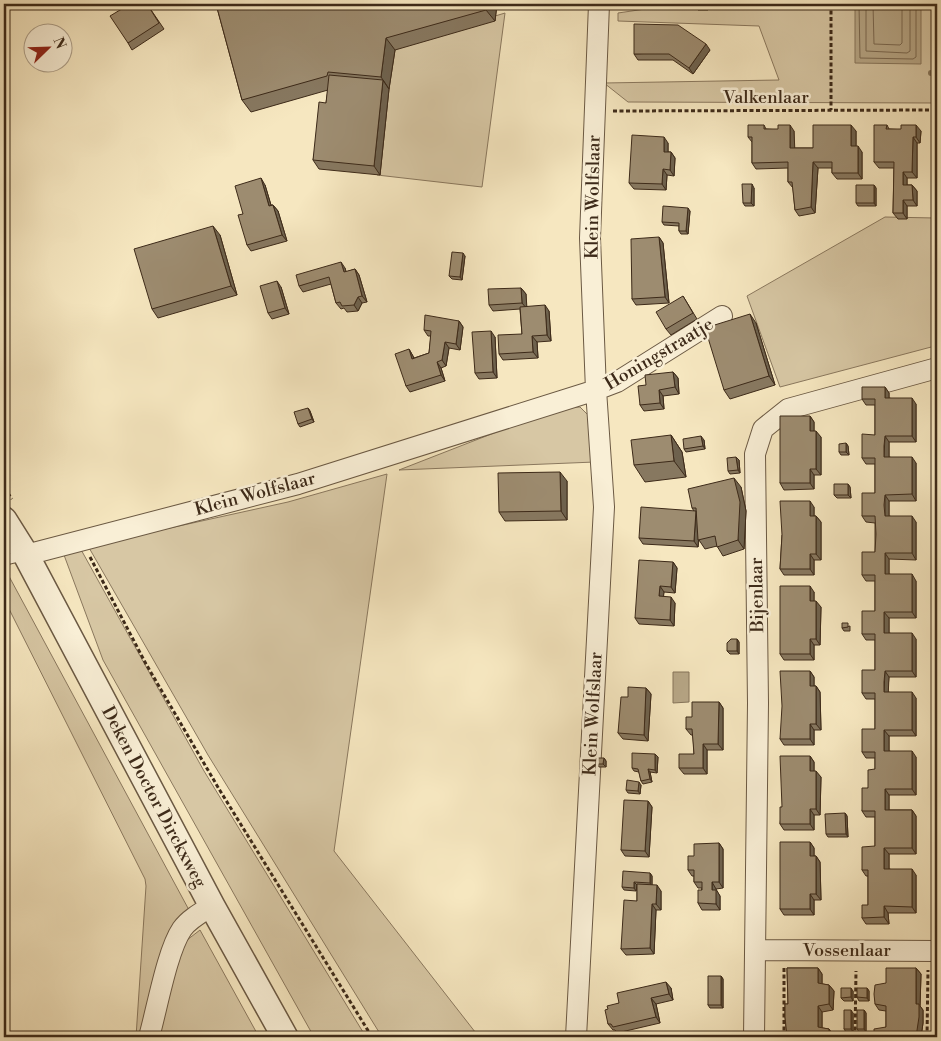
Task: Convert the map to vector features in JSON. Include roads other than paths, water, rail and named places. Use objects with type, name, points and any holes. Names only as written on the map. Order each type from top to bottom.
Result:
[{"type":"street","name":"Klein Wolfslaar","points":[[576,1037],[604,507],[596,390],[590,238],[599,4]]},
{"type":"street","name":"Honingstraatje","points":[[596,390],[617,382],[722,316]]},
{"type":"street","name":"Bijenlaar","points":[[754,1037],[758,703],[755,454],[763,430],[788,409],[937,368]]},
{"type":"street","name":"Klein Wolfslaar","points":[[15,558],[81,539],[298,484],[596,390]]},
{"type":"street","name":"Deken Doctor Dirckxweg","points":[[4,520],[15,558],[285,1037]]},
{"type":"street","points":[[149,1037],[172,948],[182,928],[196,915],[212,906]]},
{"type":"street","name":"Vossenlaar","points":[[756,950],[933,951]]},
{"type":"water","points":[[855,4],[921,4],[921,64],[855,63]]},
{"type":"water","points":[[673,672],[689,672],[689,702],[673,703]]},
{"type":"waterway","points":[[931,73],[937,73]]}]
